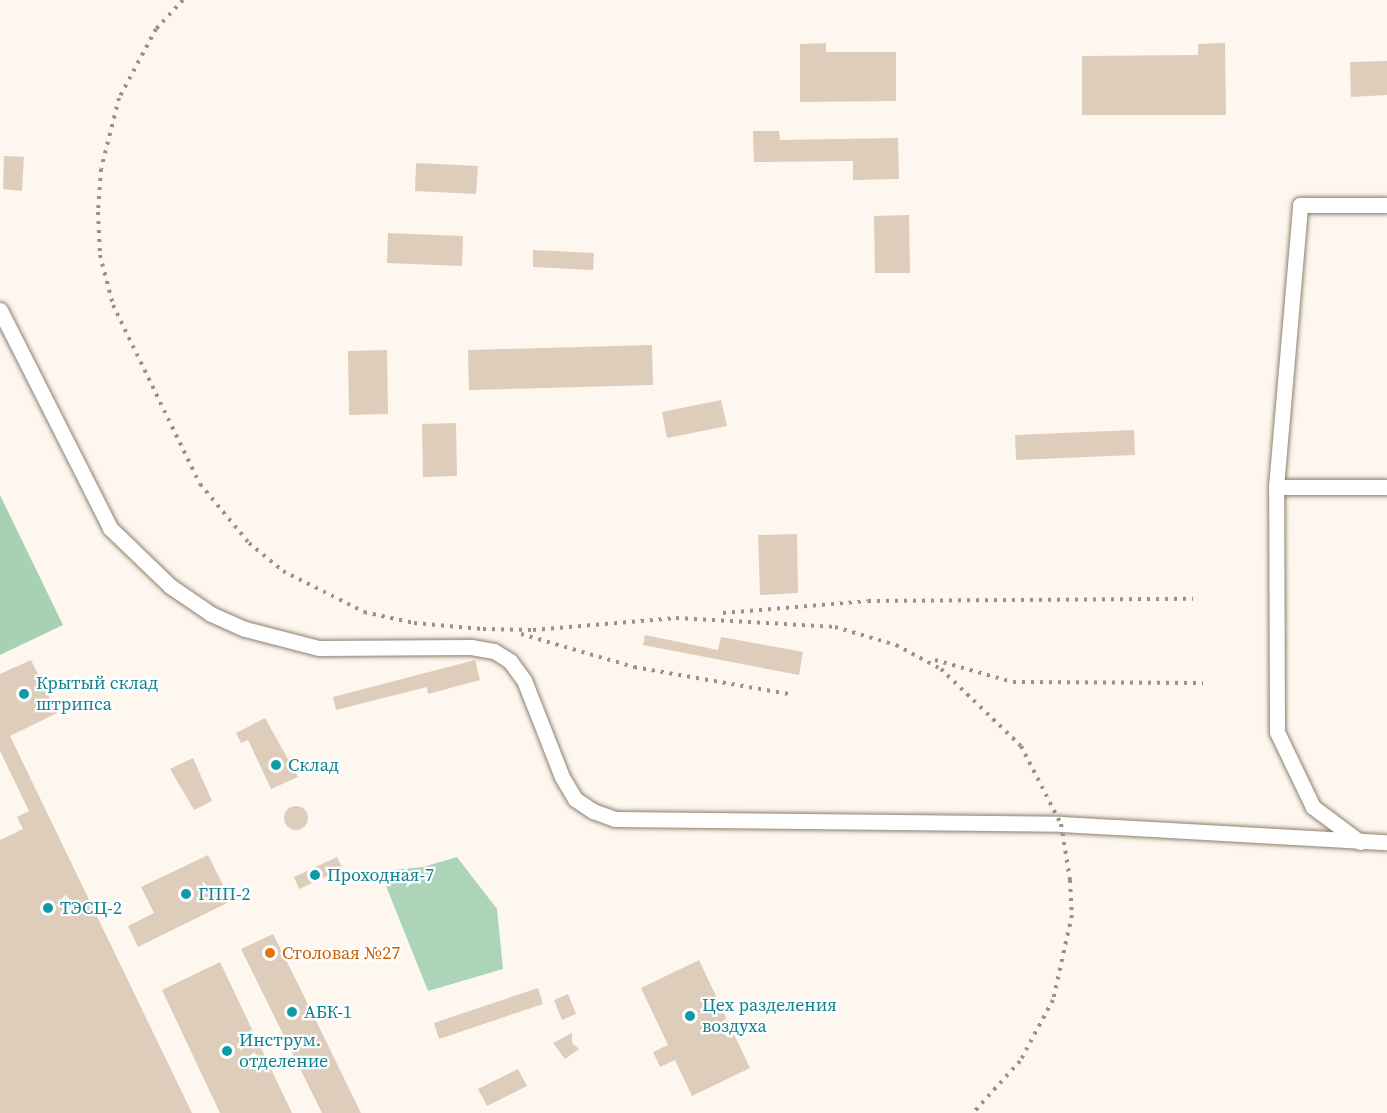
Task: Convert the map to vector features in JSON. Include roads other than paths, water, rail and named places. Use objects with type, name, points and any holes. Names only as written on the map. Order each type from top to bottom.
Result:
[{"type":"street","points":[[1360,842],[1313,807],[1277,732],[1276,487],[1300,205],[1387,205]]},
{"type":"street","points":[[0,310],[110,528],[170,586],[211,614],[245,629],[319,648],[471,647],[494,651],[510,661],[524,680],[562,777],[575,799],[592,811],[615,819],[1061,824],[1387,842]]},
{"type":"street","points":[[1276,487],[1387,487]]},
{"type":"railway","points":[[183,0],[156,29],[119,98],[101,169],[98,212],[100,255],[113,305],[200,484],[249,543],[283,571],[364,612],[414,623],[483,629],[533,630],[676,618],[835,627],[896,645],[941,669],[1021,746],[1061,824],[1070,880],[1072,915],[1053,1000],[1020,1061],[973,1113]]},
{"type":"railway","points":[[723,613],[868,601],[1193,599]]},
{"type":"railway","points":[[521,634],[634,667],[789,694]]},
{"type":"railway","points":[[935,660],[1013,682],[1203,683]]},
{"type":"place","name":"Крытый склад штрипса","points":[[24,694]]},
{"type":"place","name":"Склад","points":[[276,765]]},
{"type":"place","name":"Проходная-7","points":[[315,875]]},
{"type":"place","name":"ГПП-2","points":[[186,894]]},
{"type":"place","name":"ТЭСЦ-2","points":[[48,908]]},
{"type":"place","name":"Столовая №27","points":[[270,953]]},
{"type":"place","name":"АБК-1","points":[[292,1012]]},
{"type":"place","name":"Цех разделения воздуха","points":[[690,1016]]},
{"type":"place","name":"Инструм. отделение","points":[[227,1051]]}]
